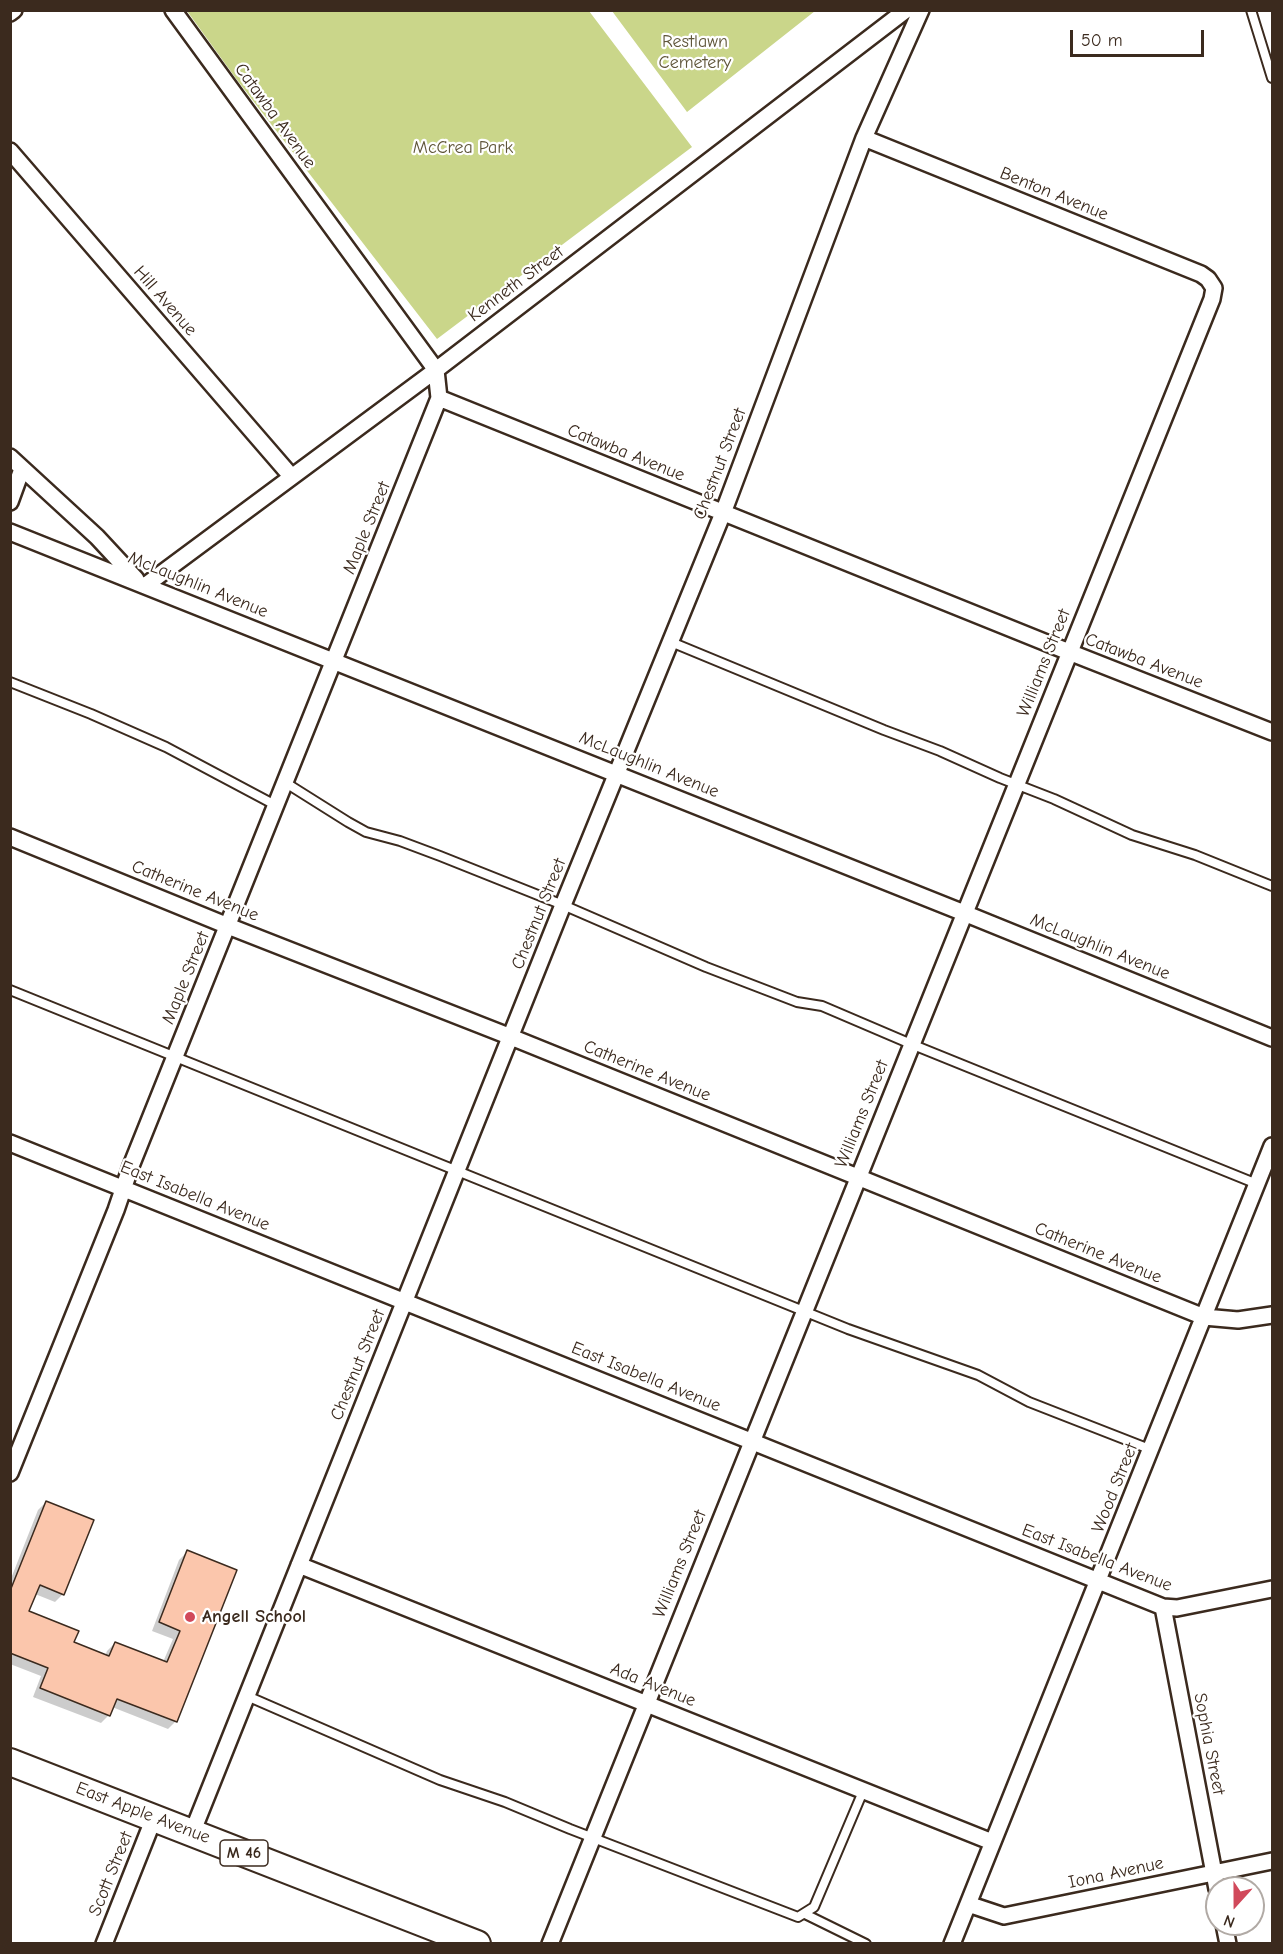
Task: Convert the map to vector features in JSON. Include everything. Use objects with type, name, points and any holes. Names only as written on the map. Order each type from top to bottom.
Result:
[{"type":"main road","name":"East Apple Avenue","points":[[10,1762],[477,1944]]},
{"type":"street","points":[[10,13],[14,10]]},
{"type":"street","name":"Catawba Avenue","points":[[173,10],[436,370]]},
{"type":"street","name":"Kenneth Street","points":[[143,584],[436,370],[906,10]]},
{"type":"street","name":"Chestnut Street","points":[[192,1833],[563,905],[723,513],[864,138],[921,10]]},
{"type":"street","name":"Benton Avenue","points":[[864,138],[1201,274],[1214,288],[1212,299]]},
{"type":"street","name":"Hill Avenue","points":[[10,151],[291,476]]},
{"type":"street","name":"Williams Street","points":[[550,1944],[1212,299]]},
{"type":"street","points":[[436,370],[439,398]]},
{"type":"street","name":"Catawba Avenue","points":[[439,398],[1272,732]]},
{"type":"street","name":"Maple Street","points":[[10,1473],[15,1450],[124,1189],[131,1166],[439,398]]},
{"type":"street","points":[[10,458],[97,537],[143,584]]},
{"type":"street","points":[[10,502],[22,469]]},
{"type":"street","name":"McLaughlin Avenue","points":[[10,532],[964,912],[1272,1038]]},
{"type":"street","name":"Catherine Avenue","points":[[10,837],[1204,1317],[1238,1320],[1272,1315]]},
{"type":"street","name":"East Isabella Avenue","points":[[10,1143],[1162,1607],[1177,1608],[1272,1589]]},
{"type":"street","name":"Wood Street","points":[[952,1944],[1272,1146]]},
{"type":"street","name":"Ada Avenue","points":[[300,1565],[993,1842]]},
{"type":"street","name":"Sophia Street","points":[[1162,1607],[1214,1876]]},
{"type":"street","name":"Scott Street","points":[[104,1944],[154,1818]]},
{"type":"street","name":"Iona Avenue","points":[[968,1904],[1004,1916],[1272,1861]]},
{"type":"lane","points":[[1251,10],[1272,78]]},
{"type":"lane","points":[[671,642],[940,751],[1132,835],[1196,855],[1272,886]]},
{"type":"lane","points":[[10,682],[166,747],[276,806]]},
{"type":"lane","points":[[286,783],[366,832],[400,841],[563,905],[706,967],[797,1002],[822,1006],[1257,1184]]},
{"type":"lane","points":[[10,990],[848,1329],[978,1375],[1029,1402],[1152,1450]]},
{"type":"lane","points":[[247,1696],[419,1772],[505,1802],[798,1917],[814,1907],[864,1790]]},
{"type":"lane","points":[[805,1914],[866,1944]]},
{"type":"green space","name":"McCrea Park","points":[[187,11],[589,11],[692,147],[437,339],[237,80]]},
{"type":"green space","name":"Restlawn Cemetery","points":[[612,11],[815,11],[687,112]]},
{"type":"building","name":"Angell School","points":[[46,1501],[94,1520],[64,1595],[40,1585],[29,1611],[79,1631],[74,1642],[109,1656],[115,1642],[167,1662],[180,1631],[159,1622],[187,1550],[237,1570],[177,1722],[117,1699],[110,1716],[40,1688],[48,1668],[10,1653],[10,1591]]},
{"type":"place","name":"Angell School","points":[[190,1617]]}]
